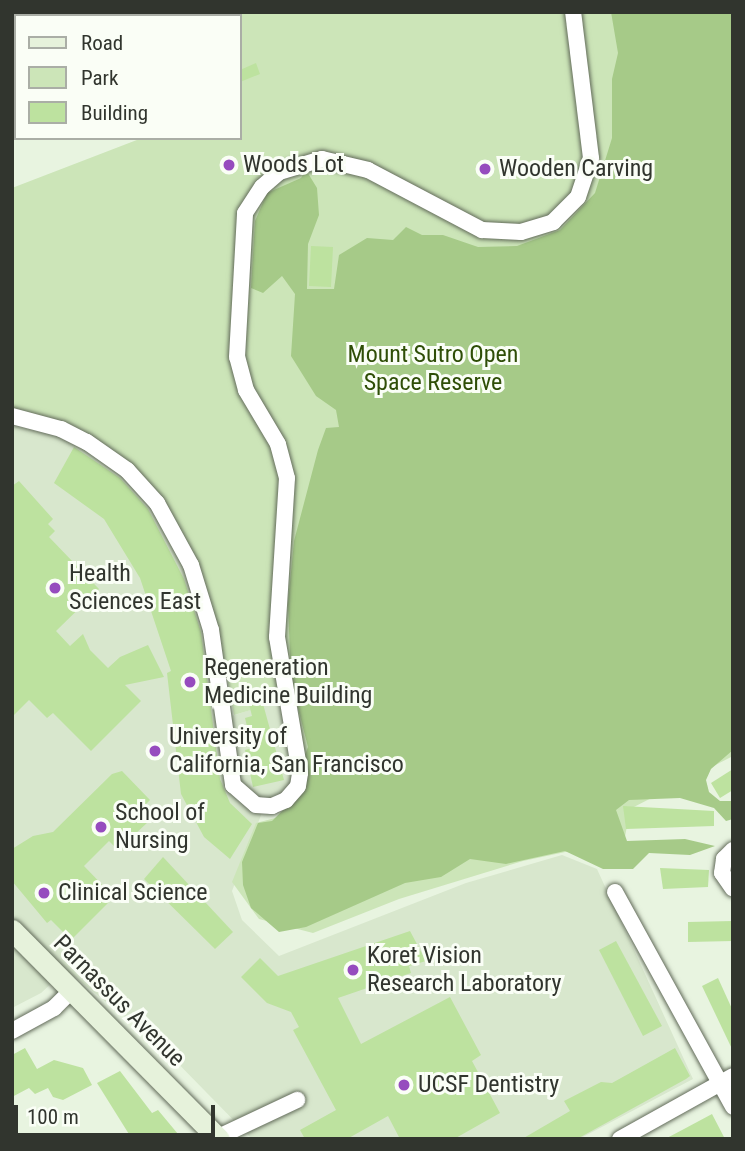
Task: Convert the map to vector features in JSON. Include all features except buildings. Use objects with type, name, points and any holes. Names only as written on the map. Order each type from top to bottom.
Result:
[{"type":"street","points":[[12,416],[61,429],[88,442],[127,470],[157,503],[191,565],[213,637],[233,785],[242,797],[256,805],[272,806],[286,800],[298,786],[300,773],[277,637],[287,478],[278,444],[246,390],[237,357],[246,213],[262,187],[279,172],[322,159],[368,170],[482,230],[521,232],[553,222],[578,197],[591,158],[573,12]]},
{"type":"street","points":[[733,850],[724,859],[722,873],[733,889]]},
{"type":"street","points":[[615,892],[727,1081],[733,1107]]},
{"type":"street","name":"Parnassus Avenue","points":[[12,930],[216,1138]]},
{"type":"street","points":[[12,1031],[54,1008],[72,990]]},
{"type":"street","points":[[620,1139],[727,1081]]},
{"type":"street","points":[[216,1138],[297,1100]]},
{"type":"shaded area","name":"University of California, San Francisco","points":[[12,426],[87,442],[157,503],[191,565],[225,718],[289,698],[304,784],[263,810],[232,891],[242,920],[279,956],[466,883],[562,855],[597,869],[693,1079],[579,1139],[252,1139],[160,1045],[66,970],[41,993],[12,1008]]},
{"type":"green space","name":"Mount Sutro Open Space Reserve","points":[[76,12],[733,12],[733,756],[630,809],[623,848],[594,856],[570,851],[523,861],[399,899],[313,933],[259,919],[232,882],[256,823],[279,817],[294,801],[288,699],[234,715],[218,629],[134,472],[12,412],[12,188],[137,140],[242,140],[242,14]]},
{"type":"green space","name":"Mount Sutro Open Space Reserve","points":[[611,12],[733,12],[733,750],[711,769],[706,780],[709,792],[720,801],[733,801],[733,819],[726,821],[714,808],[680,798],[629,800],[616,810],[627,841],[685,839],[715,846],[690,855],[649,853],[633,869],[603,869],[565,851],[506,864],[470,859],[441,877],[405,883],[306,927],[279,932],[251,908],[243,885],[242,862],[258,823],[272,821],[284,809],[308,747],[291,681],[288,603],[294,541],[326,428],[339,427],[336,410],[316,396],[291,356],[295,294],[282,276],[263,293],[251,288],[255,221],[267,193],[301,178],[306,170],[317,188],[319,215],[308,244],[307,289],[334,289],[339,255],[367,238],[393,240],[406,227],[422,235],[443,235],[478,247],[517,246],[560,230],[595,193],[612,138],[612,79],[618,53]]},
{"type":"place","name":"Woods Lot","points":[[229,165]]},
{"type":"place","name":"Wooden Carving","points":[[485,169]]},
{"type":"place","name":"Health Sciences East","points":[[55,588]]},
{"type":"place","name":"Regeneration Medicine Building","points":[[190,682]]},
{"type":"place","name":"University of California, San Francisco","points":[[155,751]]},
{"type":"place","name":"School of Nursing","points":[[101,827]]},
{"type":"place","name":"Clinical Science","points":[[44,893]]},
{"type":"place","name":"Koret Vision Research Laboratory","points":[[353,970]]},
{"type":"place","name":"UCSF Dentistry","points":[[404,1085]]}]
